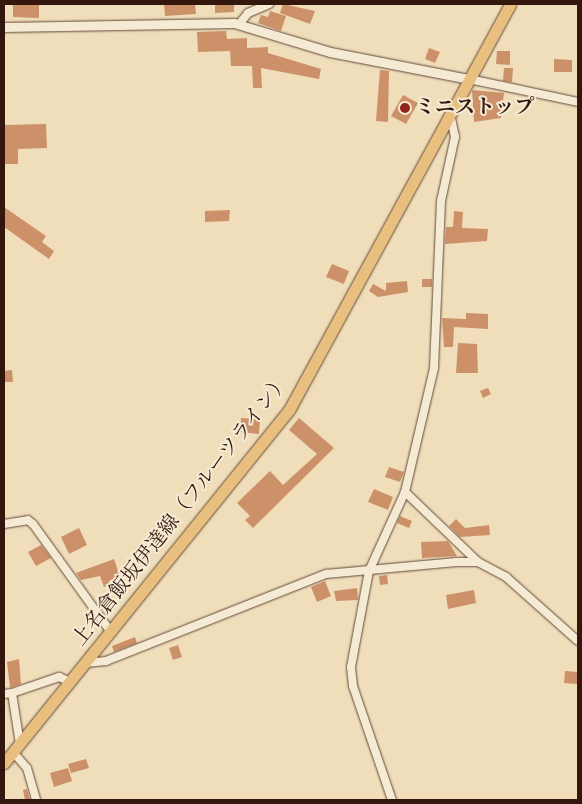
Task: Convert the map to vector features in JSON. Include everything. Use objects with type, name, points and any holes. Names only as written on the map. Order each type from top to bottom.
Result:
[{"type":"main road","name":"上名倉飯坂伊達線（フルーツライン）","points":[[4,763],[289,410],[510,4]]},
{"type":"street","points":[[240,24],[248,13],[269,4]]},
{"type":"street","points":[[4,27],[240,24],[330,52],[578,102]]},
{"type":"street","points":[[392,800],[351,677],[369,571],[405,492],[434,368],[441,201],[455,137],[450,114]]},
{"type":"street","points":[[405,492],[478,562],[506,577],[578,641]]},
{"type":"street","points":[[4,524],[28,520],[33,524],[111,632]]},
{"type":"street","points":[[86,663],[106,661],[326,574],[478,562]]},
{"type":"street","points":[[36,800],[27,768],[16,748],[8,693],[59,677],[71,682]]},
{"type":"building","points":[[13,4],[39,5],[39,18],[13,17]]},
{"type":"building","points":[[164,4],[195,4],[196,14],[165,16]]},
{"type":"building","points":[[215,4],[234,4],[234,12],[215,13]]},
{"type":"building","points":[[283,4],[315,11],[310,24],[280,13]]},
{"type":"building","points":[[270,11],[286,16],[281,31],[258,23],[261,15],[268,17]]},
{"type":"building","points":[[226,31],[227,39],[247,38],[247,48],[268,47],[268,53],[321,69],[319,79],[261,68],[262,88],[253,88],[252,66],[231,66],[230,51],[198,52],[197,32]]},
{"type":"building","points":[[429,48],[440,52],[435,63],[425,59]]},
{"type":"building","points":[[497,51],[510,51],[510,65],[496,64]]},
{"type":"building","points":[[554,59],[572,60],[572,72],[554,72]]},
{"type":"building","points":[[504,68],[513,68],[512,82],[503,81]]},
{"type":"building","points":[[380,70],[389,71],[388,122],[376,121]]},
{"type":"building","points":[[472,90],[504,93],[501,118],[474,122]]},
{"type":"building","points":[[403,95],[418,103],[406,124],[391,116]]},
{"type":"building","points":[[46,124],[47,148],[18,149],[18,164],[4,164],[4,125]]},
{"type":"building","points":[[4,207],[46,236],[42,242],[54,251],[49,259],[4,227]]},
{"type":"building","points":[[230,210],[229,221],[205,222],[205,211]]},
{"type":"building","points":[[454,211],[463,212],[462,228],[488,229],[487,241],[445,244],[446,227],[453,227]]},
{"type":"building","points":[[332,264],[349,271],[344,284],[326,277]]},
{"type":"building","points":[[422,279],[432,279],[432,287],[422,287]]},
{"type":"building","points":[[407,281],[408,292],[378,297],[369,291],[373,284],[386,291],[386,283]]},
{"type":"building","points":[[466,313],[488,314],[488,329],[454,327],[453,347],[444,347],[442,318],[466,319]]},
{"type":"building","points":[[458,343],[477,344],[478,373],[456,373]]},
{"type":"building","points":[[12,370],[13,382],[4,382],[4,371]]},
{"type":"building","points":[[488,388],[491,394],[483,398],[480,391]]},
{"type":"building","points":[[241,418],[260,419],[259,434],[240,432]]},
{"type":"building","points":[[299,418],[334,448],[253,528],[245,520],[250,516],[237,503],[270,471],[283,485],[317,454],[289,430]]},
{"type":"building","points":[[389,467],[404,472],[400,482],[385,477]]},
{"type":"building","points":[[374,489],[393,497],[388,510],[368,502]]},
{"type":"building","points":[[400,516],[412,521],[409,528],[397,523]]},
{"type":"building","points":[[456,519],[465,528],[489,525],[490,535],[460,537],[449,526]]},
{"type":"building","points":[[79,528],[87,545],[69,554],[61,537]]},
{"type":"building","points":[[448,541],[457,556],[422,558],[421,542]]},
{"type":"building","points":[[41,545],[51,558],[36,566],[28,552]]},
{"type":"building","points":[[114,559],[122,582],[104,587],[100,576],[81,580],[76,573]]},
{"type":"building","points":[[387,575],[388,584],[380,585],[379,576]]},
{"type":"building","points":[[325,581],[331,596],[317,602],[311,587]]},
{"type":"building","points":[[357,588],[358,600],[336,601],[334,591]]},
{"type":"building","points":[[474,590],[476,603],[448,609],[446,595]]},
{"type":"building","points":[[135,637],[137,643],[114,652],[112,646]]},
{"type":"building","points":[[178,645],[182,657],[173,660],[169,648]]},
{"type":"building","points":[[19,659],[21,684],[10,688],[7,662]]},
{"type":"building","points":[[565,671],[578,672],[578,684],[564,683]]},
{"type":"building","points":[[86,759],[89,768],[71,773],[68,764]]},
{"type":"building","points":[[68,768],[72,781],[54,787],[50,773]]},
{"type":"building","points":[[27,789],[30,800],[25,800],[23,790]]},
{"type":"place","name":"ミニストップ","points":[[405,108]]}]
